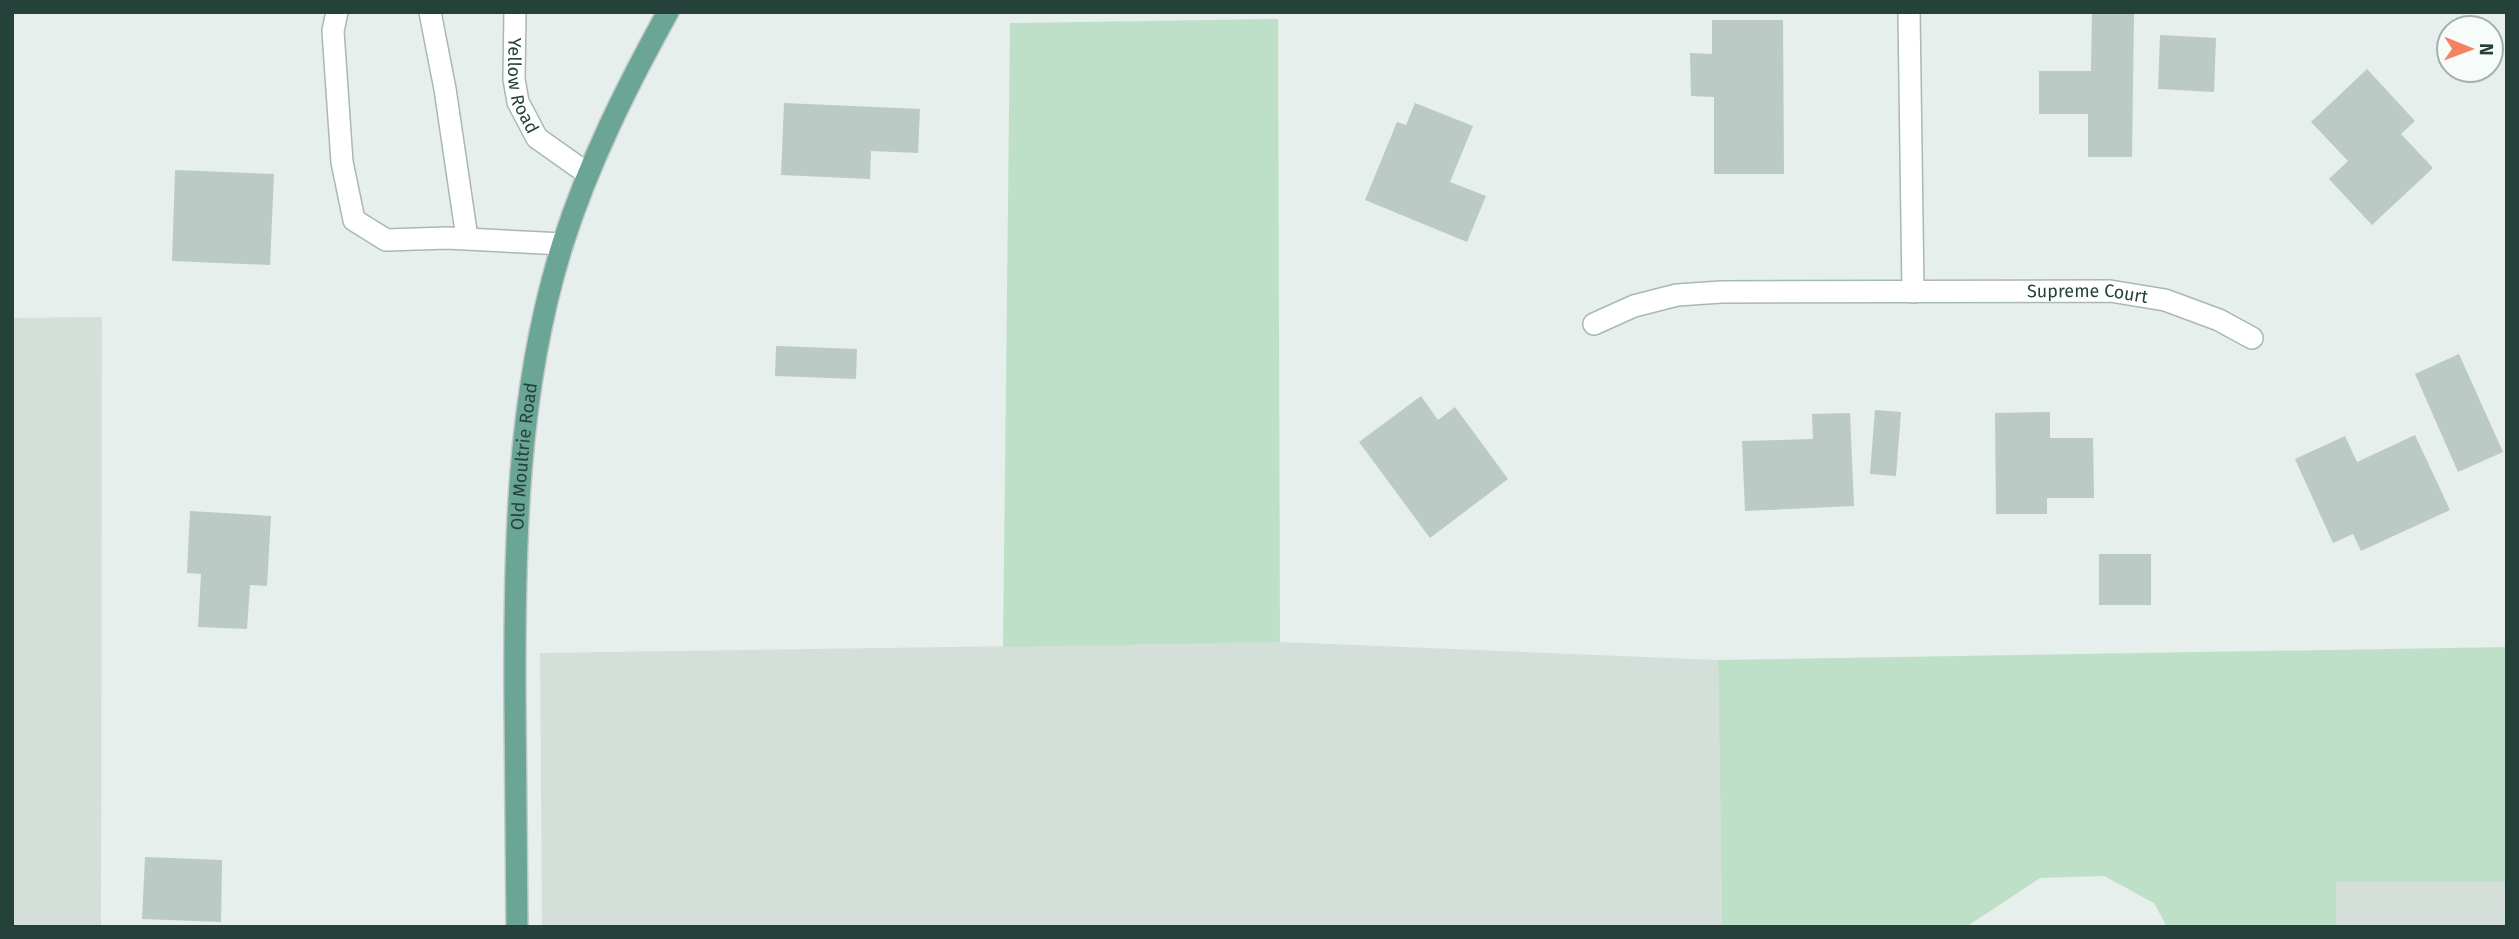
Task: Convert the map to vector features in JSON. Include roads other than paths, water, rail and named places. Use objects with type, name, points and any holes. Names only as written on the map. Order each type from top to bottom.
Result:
[{"type":"main road","name":"Old Moultrie Road","points":[[517,927],[514,640],[516,523],[526,421],[543,319],[563,244],[588,174],[630,80],[668,12]]},
{"type":"street","points":[[337,12],[333,31],[342,162],[354,220],[386,240],[467,238],[563,244]]},
{"type":"street","points":[[430,12],[445,89],[467,238]]},
{"type":"street","name":"Yellow Road","points":[[515,12],[514,79],[518,102],[537,138],[588,174]]},
{"type":"street","points":[[1909,12],[1913,292]]},
{"type":"street","name":"Supreme Court","points":[[1594,324],[1634,306],[1677,295],[1721,292],[2110,290],[2165,300],[2219,320],[2252,338]]}]
